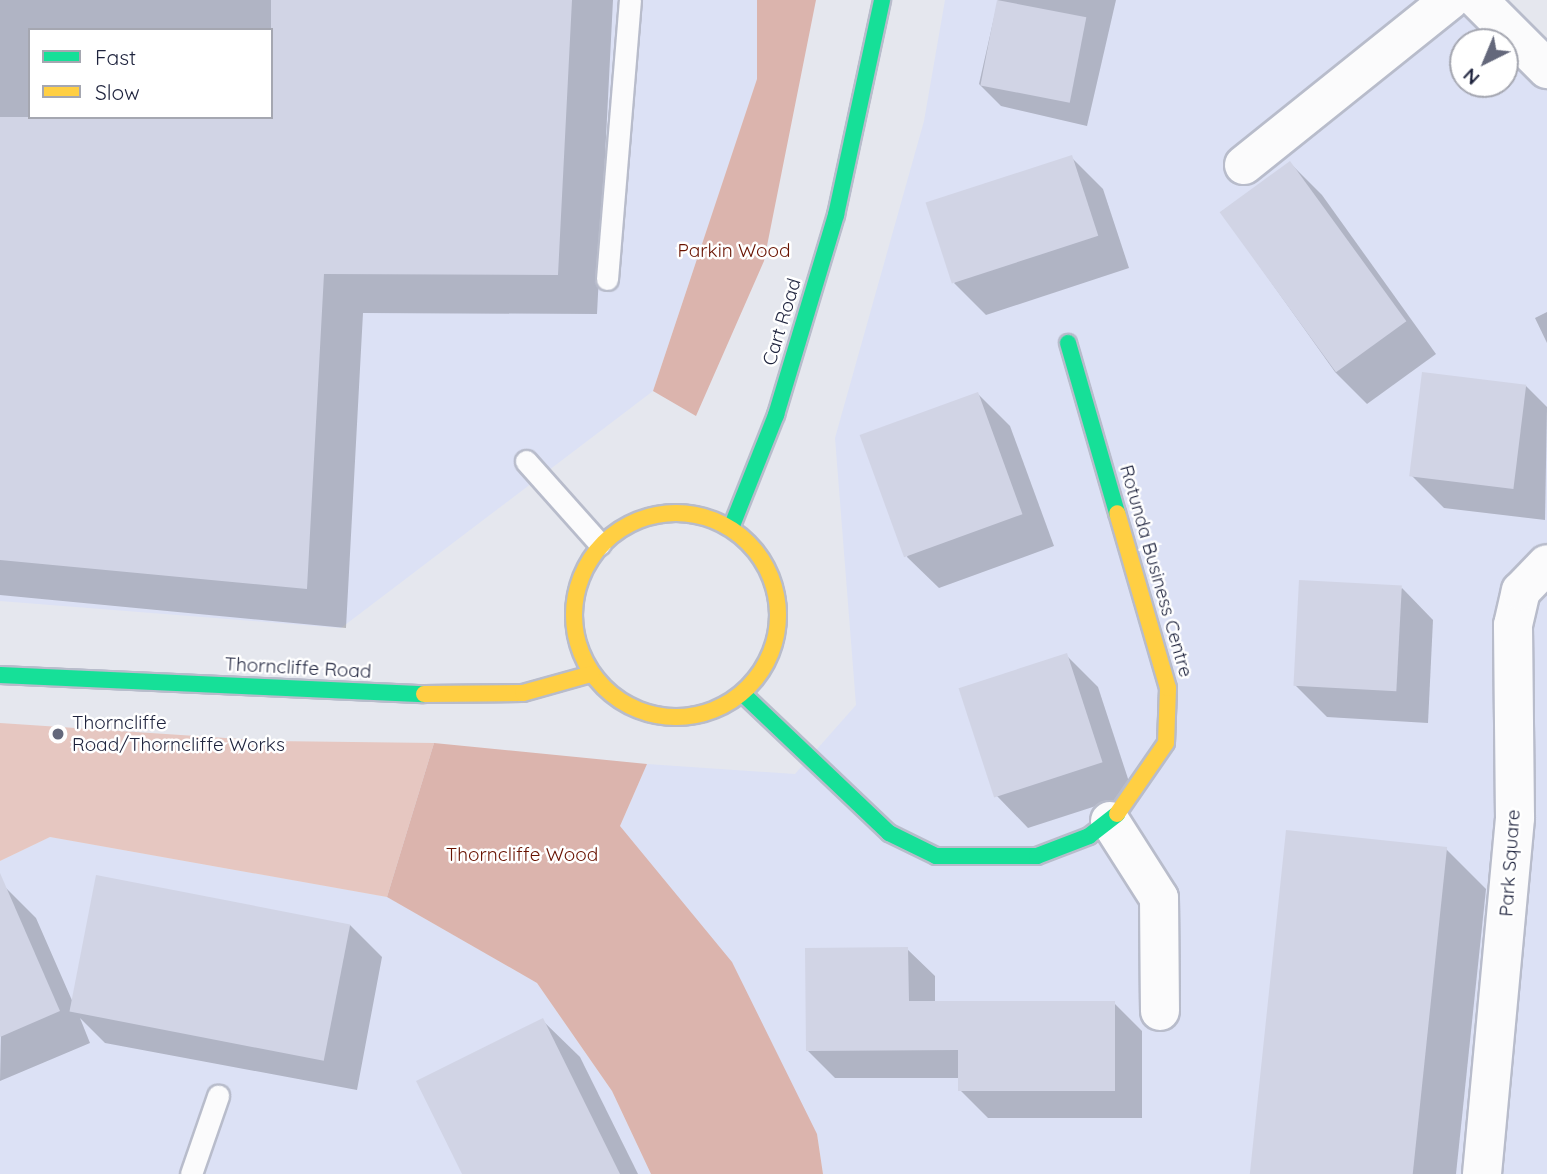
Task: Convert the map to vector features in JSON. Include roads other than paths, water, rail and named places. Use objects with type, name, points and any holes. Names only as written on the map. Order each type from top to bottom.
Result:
[{"type":"street","name":"Cart Road","points":[[731,528],[776,415],[836,215],[882,0]]},
{"type":"street","points":[[1244,165],[1450,0]]},
{"type":"street","points":[[1478,0],[1547,69]]},
{"type":"street","name":"Rotunda Business Centre","points":[[743,694],[889,833],[936,856],[1037,856],[1110,821],[1143,785],[1166,743],[1168,688],[1068,343]]},
{"type":"street","points":[[663,513],[707,517],[731,528],[762,558],[778,598],[770,659],[743,694],[697,716],[669,719],[613,698],[591,674],[575,637],[573,606],[580,577],[600,544],[626,525],[663,513]]},
{"type":"street","name":"Park Square","points":[[1482,1174],[1515,818],[1513,625],[1521,591],[1547,564]]},
{"type":"street","name":"Thorncliffe Road","points":[[0,675],[462,696],[523,693],[591,674]]},
{"type":"street","points":[[1110,821],[1159,898],[1160,1011]]},
{"type":"lane","points":[[607,279],[630,0]]},
{"type":"lane","points":[[526,461],[600,544]]},
{"type":"lane","points":[[191,1174],[218,1096]]},
{"type":"place","name":"Thorncliffe Road/Thorncliffe Works","points":[[58,734]]},
{"type":"park label","name":"Parkin Wood","points":[[734,251]]},
{"type":"park label","name":"Thorncliffe Wood","points":[[522,855]]}]
